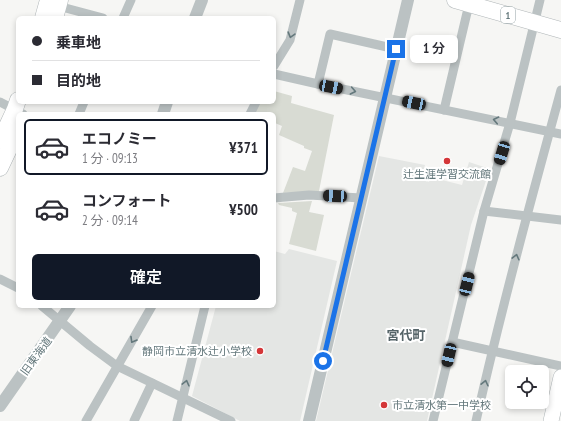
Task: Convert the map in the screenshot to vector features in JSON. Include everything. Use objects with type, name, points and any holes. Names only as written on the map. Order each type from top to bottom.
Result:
[{"type":"highway","name":"1","points":[[485,0],[537,12],[561,22]]},
{"type":"highway","name":"1","points":[[465,1],[537,12],[561,30]]},
{"type":"highway","points":[[43,16],[51,4]]},
{"type":"highway","points":[[0,141],[16,117]]},
{"type":"highway","points":[[0,168],[16,134]]},
{"type":"main road","points":[[551,421],[561,376]]},
{"type":"street","points":[[124,16],[131,0]]},
{"type":"street","points":[[196,16],[202,0]]},
{"type":"street","points":[[276,63],[290,40],[300,0]]},
{"type":"street","points":[[309,421],[408,0]]},
{"type":"street","points":[[444,110],[465,1]]},
{"type":"street","points":[[51,4],[96,16]]},
{"type":"street","points":[[434,421],[484,211],[510,123],[537,12]]},
{"type":"street","points":[[318,84],[330,34],[396,49]]},
{"type":"street","points":[[276,74],[561,134]]},
{"type":"street","points":[[476,421],[526,216],[561,90]]},
{"type":"street","points":[[0,102],[22,108]]},
{"type":"street","points":[[276,198],[309,195],[361,198]]},
{"type":"street","points":[[484,211],[561,220]]},
{"type":"street","points":[[0,279],[16,287]]},
{"type":"street","points":[[45,308],[90,346],[117,366],[231,421]]},
{"type":"street","name":"旧東海道","points":[[0,406],[69,308]]},
{"type":"street","points":[[86,421],[151,308]]},
{"type":"street","points":[[177,421],[205,308]]},
{"type":"street","points":[[452,342],[561,366]]},
{"type":"street","points":[[134,421],[152,383]]},
{"type":"shaded area","points":[[276,92],[292,96],[291,103],[334,115],[319,191],[283,193],[293,167],[305,171],[312,151],[279,135],[282,126],[276,123],[276,112],[255,112],[259,104],[276,104]]},
{"type":"shaded area","points":[[379,156],[425,165],[422,175],[462,185],[469,162],[490,169],[471,225],[427,421],[316,421]]},
{"type":"shaded area","points":[[312,201],[309,212],[324,215],[316,251],[289,244],[297,213],[292,211],[292,208],[279,205],[278,203]]},
{"type":"shaded area","name":"静岡市立清水辻小学校","points":[[289,249],[337,261],[300,421],[240,421],[192,396],[215,308],[276,308],[276,252],[285,254]]},
{"type":"place","name":"辻生涯学習交流館","points":[[447,161]]},
{"type":"place","name":"静岡市立清水辻小学校","points":[[260,351]]},
{"type":"place","name":"市立清水第一中学校","points":[[384,405]]},
{"type":"district","name":"宮代町","points":[[406,335]]},
{"type":"route","points":[[323,361],[396,49]]}]
